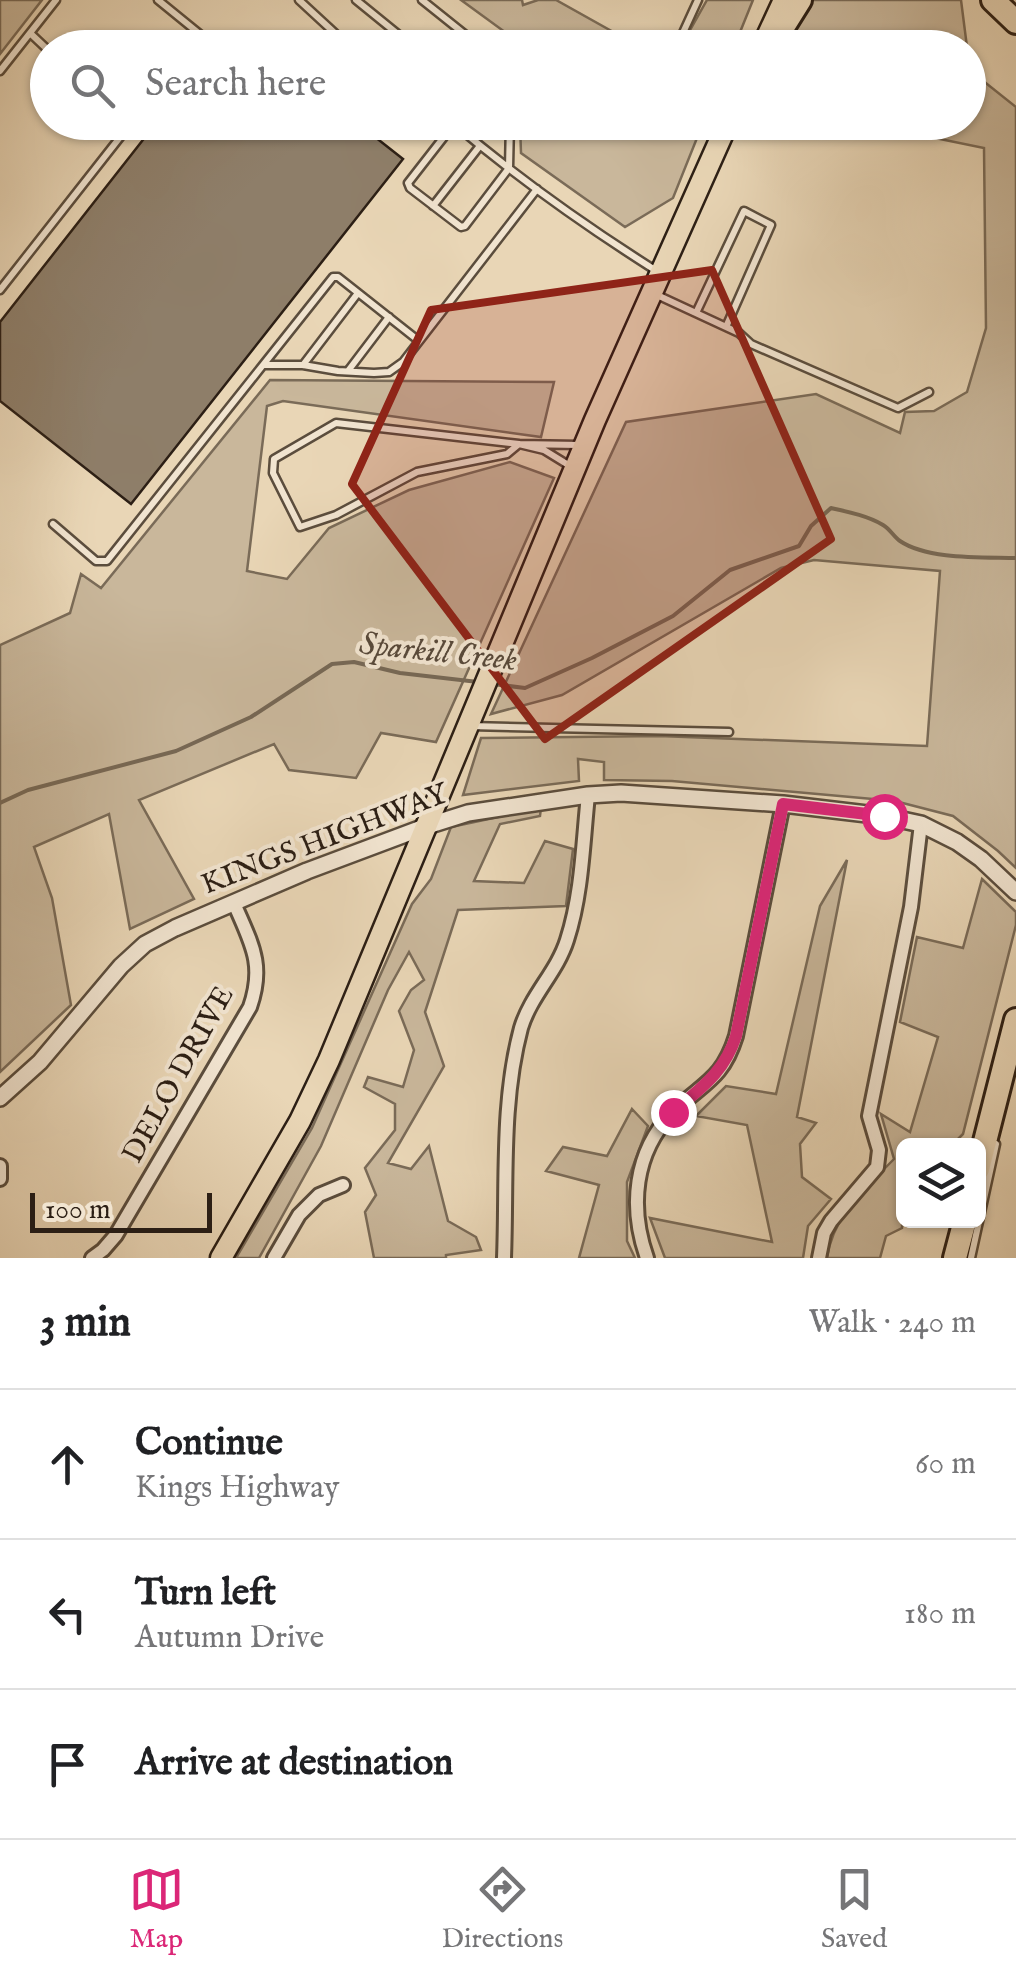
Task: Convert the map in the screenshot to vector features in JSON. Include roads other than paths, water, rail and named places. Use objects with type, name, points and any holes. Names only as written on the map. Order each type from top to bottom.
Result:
[{"type":"highway","points":[[781,30],[800,0]]},
{"type":"highway","points":[[992,0],[1016,22]]},
{"type":"highway","points":[[986,1138],[1016,1020]]},
{"type":"highway","points":[[956,1258],[963,1228]]},
{"type":"main road","points":[[770,30],[784,0]]},
{"type":"main road","points":[[221,1258],[325,1070],[585,445],[720,140]]},
{"type":"street","name":"KINGS HIGHWAY","points":[[0,1098],[40,1062],[120,966],[145,944],[308,870],[468,813],[588,794],[621,793],[783,804],[884,816],[920,824],[957,842],[1016,892]]},
{"type":"street","points":[[504,1258],[504,1147],[521,1030],[530,1003],[566,943],[576,907],[588,794]]},
{"type":"street","points":[[647,1258],[638,1235],[635,1200],[640,1166],[653,1136],[673,1112],[714,1077],[729,1057],[783,804]]},
{"type":"street","points":[[819,1258],[831,1221],[877,1166],[879,1150],[869,1116],[911,906],[920,824]]},
{"type":"street","name":"DELO DRIVE","points":[[92,1258],[116,1235],[250,1007],[257,987],[257,966],[234,903]]},
{"type":"street","points":[[0,1166],[0,1178]]},
{"type":"street","points":[[274,1258],[299,1215],[318,1195],[342,1185]]},
{"type":"lane","points":[[32,30],[56,0]]},
{"type":"lane","points":[[158,0],[195,30]]},
{"type":"lane","points":[[299,0],[332,30]]},
{"type":"lane","points":[[356,0],[393,30]]},
{"type":"lane","points":[[422,0],[460,30]]},
{"type":"lane","points":[[684,30],[698,0]]},
{"type":"lane","points":[[0,71],[30,33]]},
{"type":"lane","points":[[0,290],[119,140]]},
{"type":"lane","points":[[440,140],[408,183],[460,227],[510,168],[510,140]]},
{"type":"lane","points":[[472,140],[696,313],[752,344],[898,408],[929,392]]},
{"type":"lane","points":[[433,206],[479,146]]},
{"type":"lane","points":[[263,365],[390,372],[420,341],[537,189]]},
{"type":"lane","points":[[696,313],[744,211],[771,225],[726,328]]},
{"type":"lane","points":[[53,524],[96,560],[107,561],[329,280],[338,277],[420,341]]},
{"type":"lane","points":[[303,365],[358,293]]},
{"type":"lane","points":[[348,371],[389,317]]},
{"type":"lane","points":[[518,444],[507,454],[417,472],[336,515],[300,527],[273,474],[274,459],[336,423],[518,444],[585,445]]},
{"type":"lane","points":[[518,444],[544,450],[575,469]]},
{"type":"lane","points":[[468,726],[729,732]]},
{"type":"lane","points":[[1002,1108],[1016,1034]]},
{"type":"lane","points":[[971,1258],[997,1138]]},
{"type":"waterway","name":"Sparkill Creek","points":[[493,684],[525,688],[673,616],[730,570],[799,546],[811,526],[831,508],[877,522],[900,541],[925,552],[1016,558]]},
{"type":"waterway","name":"Sparkill Creek","points":[[0,803],[28,790],[176,751],[251,717],[332,664],[354,662],[400,673],[478,682]]}]
